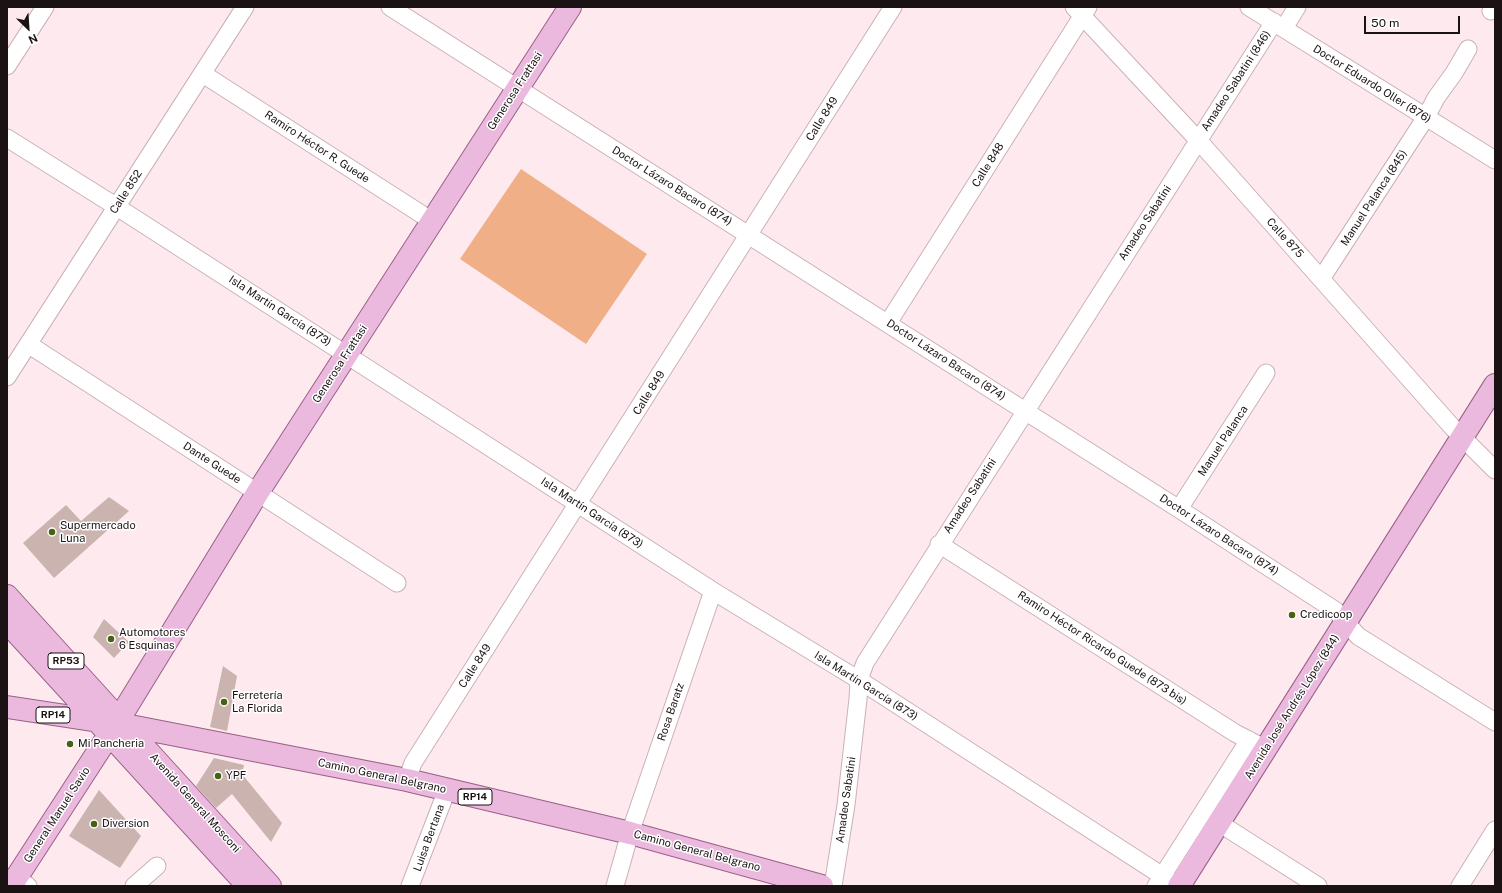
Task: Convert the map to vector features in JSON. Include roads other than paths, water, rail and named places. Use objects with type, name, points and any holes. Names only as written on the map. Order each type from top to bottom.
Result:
[{"type":"main road","name":"Generosa Frattasi","points":[[114,725],[258,492],[570,7]]},
{"type":"main road","name":"Avenida José Andrés López (844)","points":[[1169,883],[1219,823],[1257,744],[1346,621],[1463,438],[1495,385]]},
{"type":"main road","name":"Avenida General Mosconi","points":[[7,596],[248,886]]},
{"type":"main road","name":"Avenida General Mosconi","points":[[7,622],[114,725],[270,886]]},
{"type":"main road","name":"Camino General Belgrano","points":[[7,707],[114,725],[407,780],[630,833],[822,886]]},
{"type":"main road","name":"General Manuel Savio","points":[[19,883],[114,725]]},
{"type":"street","points":[[7,66],[45,7]]},
{"type":"street","name":"Calle 852","points":[[7,377],[246,7]]},
{"type":"street","name":"Doctor Lázaro Bacaro (874)","points":[[390,7],[1179,509],[1336,611],[1358,636],[1495,722]]},
{"type":"street","name":"Calle 849","points":[[407,780],[413,763],[893,7]]},
{"type":"street","name":"Doctor Eduardo Oller (876)","points":[[1249,7],[1495,160]]},
{"type":"street","name":"Amadeo Sabatini (846)","points":[[1198,140],[1279,25],[1297,7]]},
{"type":"street","name":"Calle 875","points":[[1082,10],[1463,438],[1495,470]]},
{"type":"street","name":"Calle 848","points":[[888,323],[1082,10]]},
{"type":"street","name":"Manuel Palanca (845)","points":[[1321,279],[1426,118],[1436,98],[1454,73],[1468,49]]},
{"type":"street","name":"Ramiro Héctor R. Guede","points":[[203,74],[432,221]]},
{"type":"street","name":"Isla Martín García (873)","points":[[7,138],[117,207],[713,591],[859,680],[1169,883]]},
{"type":"street","name":"Amadeo Sabatini","points":[[833,886],[846,805],[859,680],[865,663],[939,544],[1198,140]]},
{"type":"street","name":"Dante Guede","points":[[28,344],[397,582]]},
{"type":"street","name":"Manuel Palanca","points":[[1179,509],[1266,373]]},
{"type":"street","name":"Ramiro Héctor Ricardo Guede (873 bis)","points":[[939,544],[1257,744]]},
{"type":"street","name":"Rosa Baratz","points":[[615,886],[630,833],[713,591]]},
{"type":"street","points":[[1169,883],[1257,744]]},
{"type":"street","name":"Luisa Bertana","points":[[412,885],[447,790]]},
{"type":"street","points":[[1219,823],[1318,886]]},
{"type":"street","points":[[1460,886],[1495,830]]},
{"type":"street","points":[[134,886],[157,866]]},
{"type":"place","name":"Supermercado Luna","points":[[52,532]]},
{"type":"place","name":"Credicoop","points":[[1292,615]]},
{"type":"place","name":"Automotores 6 Esquinas","points":[[111,639]]},
{"type":"place","name":"Ferretería La Florida","points":[[224,702]]},
{"type":"place","name":"Mi Pancheria","points":[[70,744]]},
{"type":"place","name":"YPF","points":[[218,776]]},
{"type":"place","name":"Diversion","points":[[94,824]]}]
